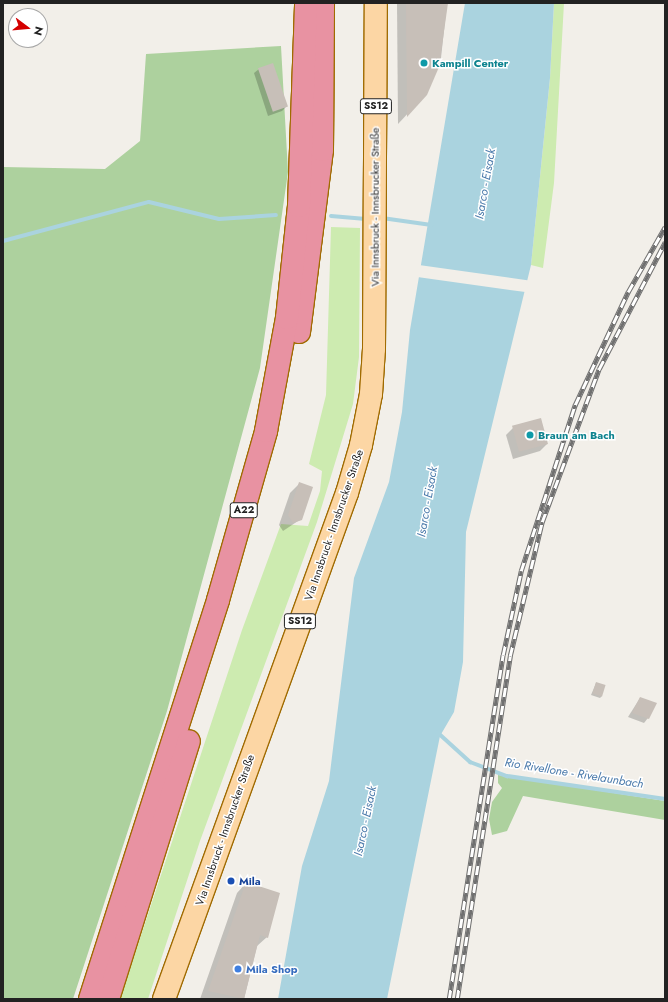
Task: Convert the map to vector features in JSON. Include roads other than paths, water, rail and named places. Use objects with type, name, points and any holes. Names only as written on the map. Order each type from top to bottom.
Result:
[{"type":"highway","name":"A22","points":[[90,999],[218,600],[266,431],[287,318],[300,206],[306,3]]},
{"type":"highway","name":"A22","points":[[108,999],[232,605],[282,431],[307,288],[322,150],[323,3]]},
{"type":"main road","name":"Via Innsbruck - Innsbrucker Straße","points":[[164,999],[347,493],[361,445],[371,394],[374,348],[376,3]]},
{"type":"water","name":"Isarco - Eisack","points":[[465,3],[554,3],[550,78],[531,265],[466,532],[463,662],[454,712],[440,736],[387,999],[278,999],[302,866],[329,781],[354,578],[389,482],[402,412],[410,330]]},
{"type":"waterway","points":[[3,241],[149,202],[219,219],[276,215]]},
{"type":"waterway","points":[[331,216],[369,219]]},
{"type":"waterway","points":[[382,218],[432,225]]},
{"type":"waterway","name":"Rio Rivellone - Rivelaunbach","points":[[437,732],[470,762],[507,776],[665,799]]},
{"type":"railway","points":[[449,999],[503,655],[521,571],[575,405],[628,292],[665,227]]},
{"type":"railway","points":[[457,999],[510,656],[542,522],[599,369],[665,242]]},
{"type":"place","name":"Kampill Center","points":[[424,63]]},
{"type":"place","name":"Braun am Bach","points":[[530,435]]},
{"type":"place","name":"Mila","points":[[231,881]]},
{"type":"place","name":"Mila Shop","points":[[238,969]]}]
